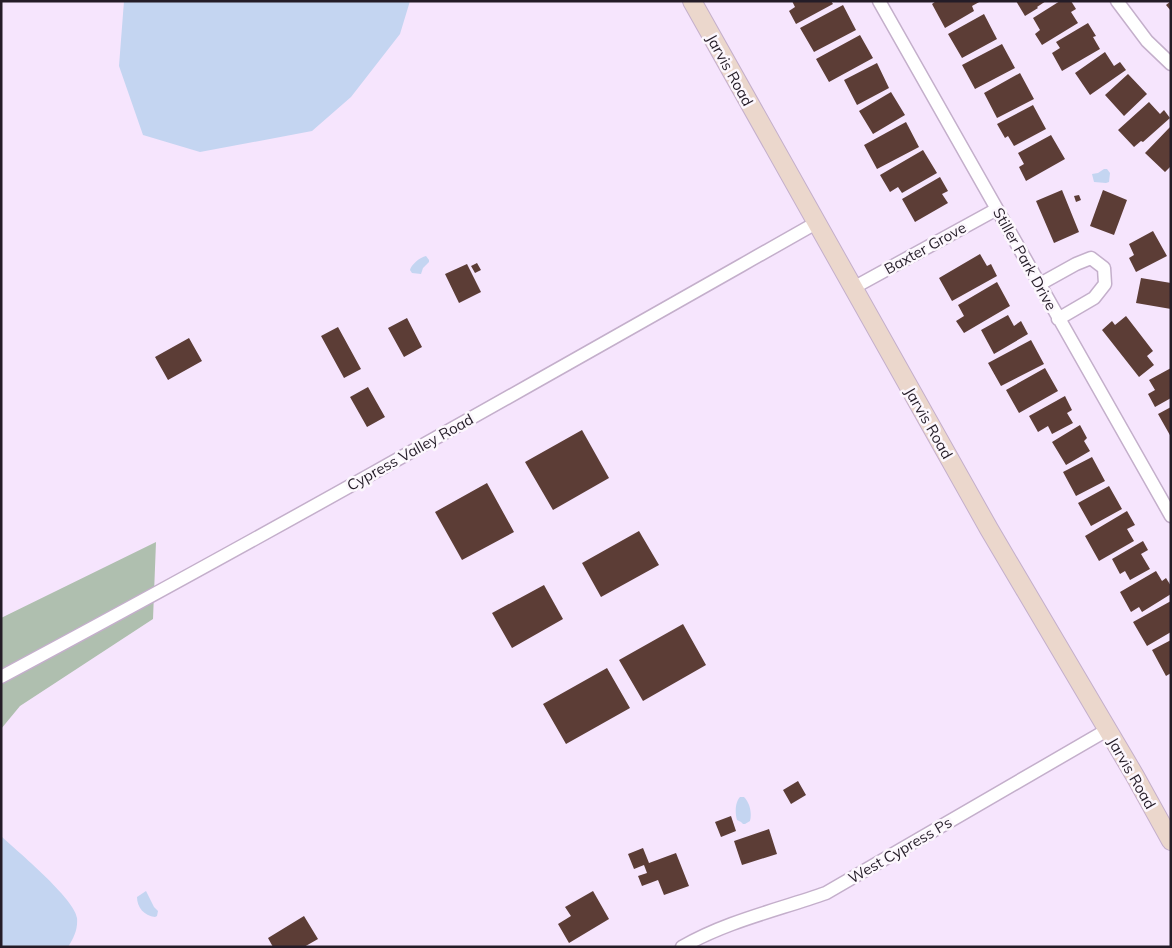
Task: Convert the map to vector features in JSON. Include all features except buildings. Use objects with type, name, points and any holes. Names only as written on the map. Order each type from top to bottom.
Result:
[{"type":"street","name":"Jarvis Road","points":[[692,1],[994,537],[1169,834]]},
{"type":"street","name":"Stiller Park Drive","points":[[880,1],[1171,516]]},
{"type":"street","points":[[1117,1],[1147,41],[1171,64]]},
{"type":"street","name":"Baxter Grove","points":[[853,288],[997,209]]},
{"type":"street","name":"Cypress Valley Road","points":[[1,677],[166,589],[816,223]]},
{"type":"street","points":[[1040,284],[1091,258],[1104,268],[1106,284],[1094,298],[1058,319]]},
{"type":"street","name":"West Cypress Ps","points":[[682,947],[732,924],[826,893],[1107,730]]},
{"type":"green space","points":[[156,542],[153,619],[20,706],[1,729],[1,618]]},
{"type":"water","points":[[124,1],[410,1],[400,34],[351,97],[312,131],[200,152],[143,135],[119,66]]},
{"type":"water","points":[[1107,169],[1110,173],[1109,182],[1094,182],[1092,174]]},
{"type":"water","points":[[426,256],[429,262],[423,268],[421,274],[412,273],[410,270],[412,266]]},
{"type":"water","points":[[740,797],[744,797],[750,808],[750,821],[745,824],[737,820],[736,817],[736,805]]},
{"type":"water","points":[[1,836],[67,899],[74,910],[77,926],[74,937],[68,947],[1,947]]},
{"type":"water","points":[[146,891],[158,911],[155,917],[144,913],[138,904],[137,897]]}]
